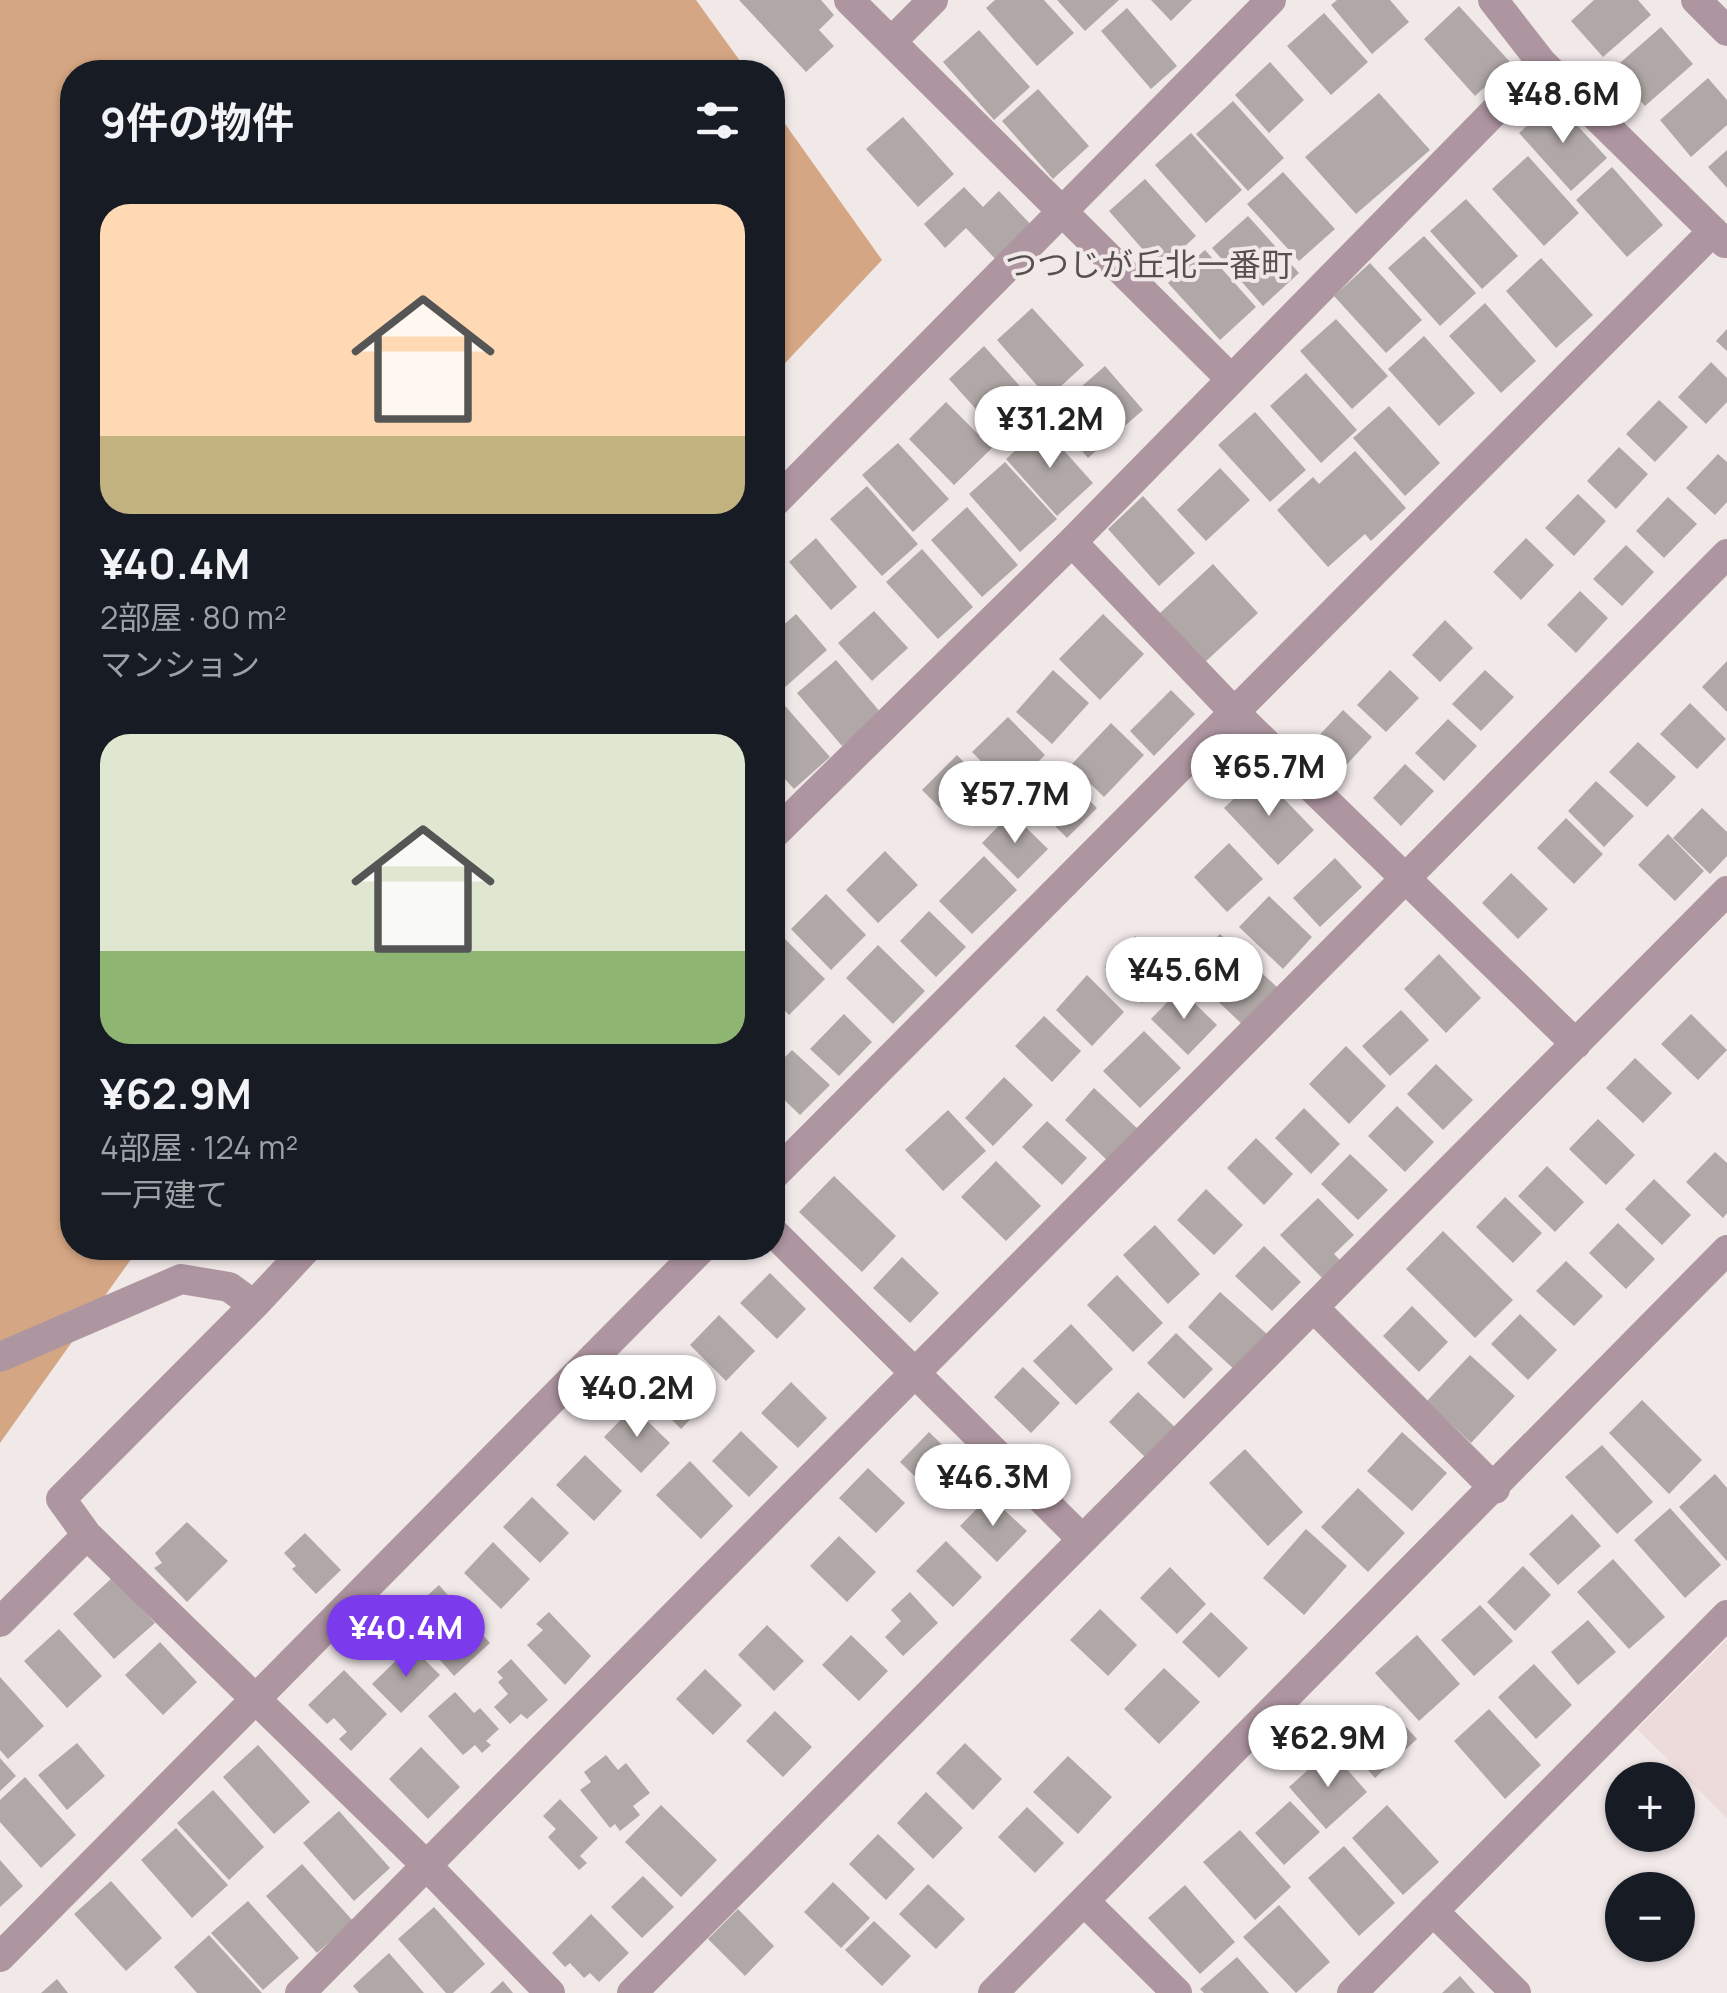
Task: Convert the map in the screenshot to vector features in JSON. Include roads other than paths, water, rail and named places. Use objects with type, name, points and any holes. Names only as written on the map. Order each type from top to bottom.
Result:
[{"type":"street","points":[[850,0],[1230,378]]},
{"type":"street","points":[[892,41],[933,0]]},
{"type":"street","points":[[785,493],[1271,0]]},
{"type":"street","points":[[785,1164],[1235,713],[1720,238],[1542,63],[1493,0]]},
{"type":"street","points":[[1696,0],[1727,31]]},
{"type":"street","points":[[785,801],[1072,542],[1542,63]]},
{"type":"street","points":[[1072,542],[1235,713],[1576,1044]]},
{"type":"street","points":[[300,1993],[1727,554]]},
{"type":"street","points":[[632,1993],[1727,891]]},
{"type":"street","points":[[785,1244],[1082,1539]]},
{"type":"street","points":[[993,1993],[1727,1250]]},
{"type":"street","points":[[295,1260],[60,1499],[87,1535],[426,1866],[550,1993]]},
{"type":"street","points":[[0,1957],[690,1260]]},
{"type":"street","points":[[0,1358],[181,1279],[229,1286],[254,1304]]},
{"type":"street","points":[[1315,1309],[1495,1489]]},
{"type":"street","points":[[0,1622],[87,1535]]},
{"type":"street","points":[[1352,1993],[1727,1615]]},
{"type":"street","points":[[1084,1901],[1178,1993]]},
{"type":"street","points":[[1433,1912],[1516,1993]]},
{"type":"district","name":"つつじが丘北一番町","points":[[1149,264]]}]
